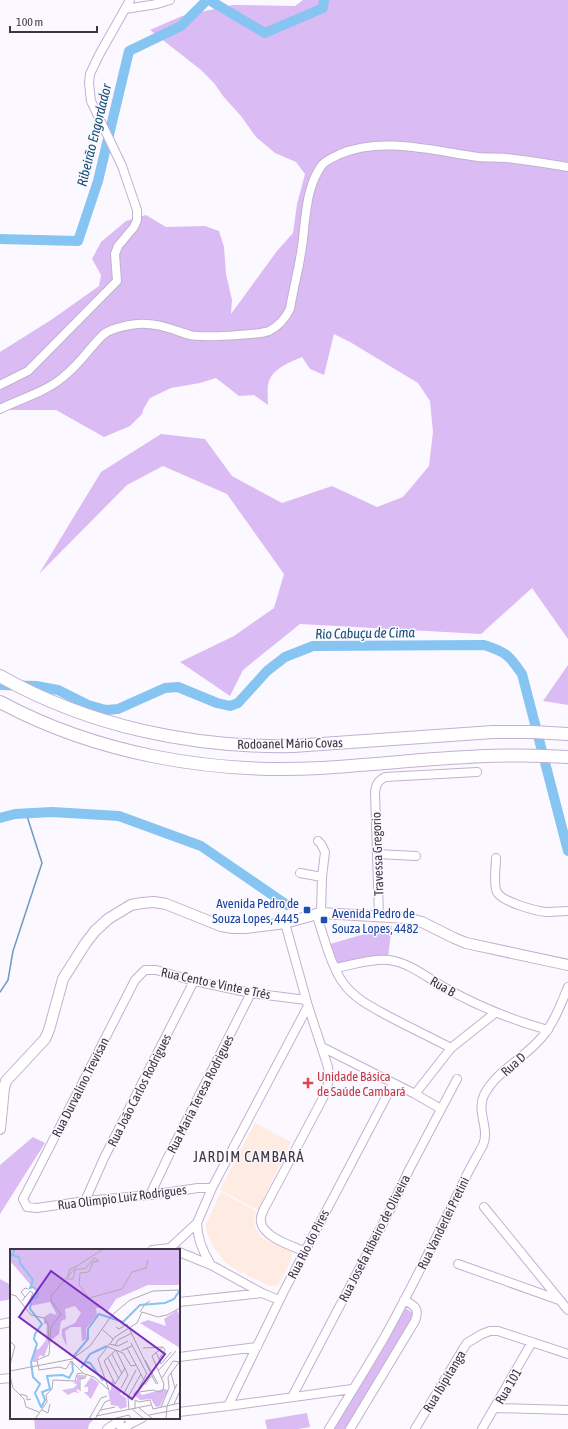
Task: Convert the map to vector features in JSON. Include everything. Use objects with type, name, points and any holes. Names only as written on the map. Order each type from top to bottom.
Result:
[{"type":"highway","name":"Rodoanel Mário Covas","points":[[0,676],[36,694],[90,716],[157,734],[217,743],[286,746],[319,745],[493,732],[568,734]]},
{"type":"highway","name":"Rodoanel Mário Covas","points":[[0,702],[72,733],[145,755],[186,762],[226,766],[294,769],[496,755],[568,757]]},
{"type":"main road","points":[[0,1128],[6,1081],[45,1039],[49,1030],[63,979],[95,931],[108,919],[131,905],[154,902],[166,904],[222,926],[233,928],[246,928],[285,923],[318,913],[407,918],[422,922],[466,943],[568,965]]},
{"type":"street","points":[[0,385],[28,371],[114,286],[117,281],[115,254],[118,246],[134,227],[137,220],[137,210],[122,166],[106,129],[91,101],[89,79],[98,55],[130,0]]},
{"type":"street","points":[[124,9],[157,4],[170,0]]},
{"type":"street","points":[[0,409],[48,387],[63,377],[96,341],[108,332],[138,324],[155,325],[192,336],[262,333],[271,330],[286,318],[290,309],[301,253],[309,198],[317,174],[323,164],[328,160],[349,150],[365,147],[414,147],[478,157],[513,158],[568,167]]},
{"type":"street","name":"Travessa Gregorio","points":[[379,917],[376,785],[380,780],[386,777],[477,772]]},
{"type":"street","points":[[318,841],[325,852],[318,913],[336,968],[344,984],[358,999],[451,1048]]},
{"type":"street","points":[[377,854],[416,856]]},
{"type":"street","points":[[496,858],[496,886],[497,892],[500,896],[508,901],[538,910],[548,912],[568,911]]},
{"type":"street","points":[[300,873],[322,877]]},
{"type":"street","points":[[285,923],[307,1003],[322,1047],[330,1077],[328,1088],[298,1148],[261,1216],[261,1222],[267,1232],[272,1236],[304,1251]]},
{"type":"street","name":"Rua B","points":[[336,968],[380,960],[396,961],[410,966],[449,990],[495,1013],[548,1030]]},
{"type":"street","name":"Rua Cento e Vinte e Três","points":[[150,969],[194,981],[307,1003]]},
{"type":"street","name":"Rua Durvalino Trevisan","points":[[31,1208],[27,1207],[24,1203],[24,1195],[135,980],[145,970],[150,969]]},
{"type":"street","name":"Rua João Carlos Rodrigues","points":[[85,1201],[104,1158],[194,981]]},
{"type":"street","name":"Rua D","points":[[482,1147],[486,1132],[481,1117],[481,1106],[484,1096],[496,1078],[548,1030],[568,987]]},
{"type":"street","name":"Rua Maria Teresa Rodrigues","points":[[150,1195],[166,1159],[250,993]]},
{"type":"street","points":[[172,1249],[197,1223],[212,1188],[307,1003]]},
{"type":"street","points":[[415,1094],[451,1048],[495,1013]]},
{"type":"street","points":[[322,1047],[415,1094],[441,1109]]},
{"type":"street","name":"Rua Josefa Ribeiro de Oliveira","points":[[292,1397],[458,1079]]},
{"type":"street","name":"Rua Rio do Pires","points":[[228,1406],[304,1251],[393,1084]]},
{"type":"street","name":"Rua Vanderlei Pretini","points":[[329,1429],[383,1339],[469,1169],[482,1147]]},
{"type":"street","name":"Rua Olimpio Luiz Rodrigues","points":[[31,1208],[150,1195],[188,1189],[212,1188]]},
{"type":"street","points":[[484,1207],[568,1310]]},
{"type":"street","points":[[197,1223],[197,1231],[202,1247],[205,1256],[211,1265]]},
{"type":"street","points":[[180,1252],[211,1265],[262,1293],[279,1300]]},
{"type":"street","points":[[458,1264],[560,1300]]},
{"type":"street","points":[[180,1302],[262,1293]]},
{"type":"street","points":[[350,1429],[416,1321],[418,1314],[417,1310],[412,1304],[404,1300]]},
{"type":"street","points":[[0,1324],[10,1322]]},
{"type":"street","name":"Rua Ibipitanga","points":[[415,1429],[463,1348],[475,1337],[490,1331],[498,1331],[568,1354]]},
{"type":"street","name":"Rua 101","points":[[482,1429],[532,1342]]},
{"type":"street","points":[[180,1357],[257,1347]]},
{"type":"street","points":[[0,1379],[10,1378]]},
{"type":"street","points":[[180,1412],[352,1389]]},
{"type":"street","points":[[495,1408],[568,1410]]},
{"type":"street","points":[[107,1429],[125,1425],[140,1419]]},
{"type":"shaded area","points":[[303,0],[568,0],[568,639],[532,588],[481,634],[300,624],[243,670],[230,696],[180,662],[234,636],[274,608],[284,574],[227,494],[163,466],[127,485],[39,574],[101,472],[161,434],[205,439],[232,476],[282,503],[332,486],[377,507],[403,497],[429,466],[433,432],[430,401],[418,383],[334,334],[324,375],[310,369],[302,357],[286,364],[276,371],[270,379],[268,387],[268,405],[254,395],[239,396],[216,378],[200,383],[171,388],[150,398],[142,414],[130,426],[104,437],[56,410],[0,410],[0,352],[51,320],[99,286],[101,275],[92,259],[101,242],[126,221],[146,215],[166,227],[205,226],[219,231],[224,247],[226,274],[232,300],[231,314],[277,251],[293,233],[297,204],[305,174],[296,162],[275,153],[256,137],[214,83],[201,70],[150,30],[182,16],[233,5],[295,6]]},
{"type":"shaded area","points":[[568,665],[568,705],[543,701]]},
{"type":"shaded area","points":[[392,926],[388,957],[337,964],[330,944]]},
{"type":"shaded area","points":[[255,1123],[291,1142],[258,1210],[220,1190]]},
{"type":"shaded area","points":[[33,1137],[45,1143],[0,1214],[0,1165]]},
{"type":"shaded area","points":[[221,1192],[256,1211],[254,1221],[256,1229],[262,1238],[292,1252],[291,1261],[278,1285],[271,1286],[248,1276],[244,1272],[241,1273],[226,1263],[214,1248],[207,1233],[206,1224]]},
{"type":"shaded area","points":[[0,1279],[10,1284],[10,1297],[8,1300],[0,1301]]},
{"type":"shaded area","points":[[405,1308],[415,1314],[345,1429],[332,1429]]},
{"type":"shaded area","points":[[307,1413],[310,1427],[298,1429],[267,1429],[265,1420]]},
{"type":"shaded area","points":[[34,1419],[94,1419],[89,1424],[88,1429],[35,1429]]},
{"type":"waterway","name":"Ribeirão Engordador","points":[[0,239],[78,241],[98,181],[129,51],[181,26],[207,0]]},
{"type":"waterway","name":"Ribeirão Engordador","points":[[209,0],[265,33],[323,8],[324,0]]},
{"type":"waterway","name":"Rio Cabuçu de Cima","points":[[0,685],[36,686],[58,690],[88,705],[106,710],[118,709],[165,688],[178,687],[217,703],[230,706],[238,703],[267,671],[285,657],[313,646],[484,645],[502,652],[510,658],[522,674],[568,851]]},
{"type":"waterway","points":[[0,818],[15,814],[52,812],[119,816],[201,846],[287,905]]},
{"type":"waterway","points":[[0,992],[8,980],[13,951],[42,863],[26,813]]},
{"type":"place","name":"Avenida Pedro de Souza Lopes, 4445","points":[[307,910]]},
{"type":"place","name":"Avenida Pedro de Souza Lopes, 4482","points":[[324,920]]},
{"type":"place","name":"Unidade Básica de Saúde Cambará","points":[[308,1083]]},
{"type":"district","name":"JARDIM CAMBARÁ","points":[[249,1157]]}]
